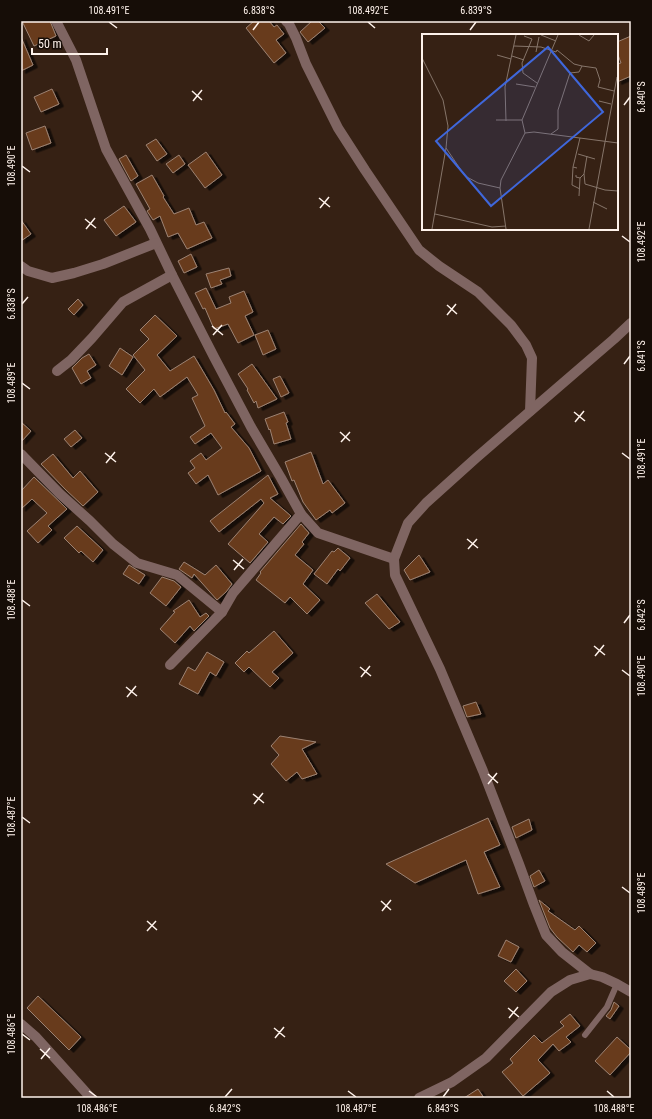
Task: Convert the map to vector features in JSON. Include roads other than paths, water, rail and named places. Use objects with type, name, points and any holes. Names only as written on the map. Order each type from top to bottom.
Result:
[{"type":"street","points":[[56,21],[76,60],[106,149],[251,427],[300,514],[318,533],[394,559]]},
{"type":"street","points":[[286,21],[296,38],[306,64],[338,128],[419,250],[439,266],[478,292],[511,325],[526,345],[532,358],[530,411]]},
{"type":"street","points":[[21,266],[28,271],[52,278],[103,264],[156,243]]},
{"type":"street","points":[[57,370],[71,360],[92,338],[122,302],[172,275]]},
{"type":"street","points":[[631,323],[476,458],[426,504],[408,523],[394,559],[395,575],[440,668],[483,771],[546,935],[562,952],[590,974],[602,977],[631,992]]},
{"type":"street","points":[[21,454],[60,494],[113,544],[136,563],[177,575],[222,612]]},
{"type":"street","points":[[170,665],[222,612],[233,593],[300,514]]},
{"type":"street","points":[[419,1098],[452,1082],[486,1058],[551,992],[570,980],[590,974]]},
{"type":"street","points":[[21,1024],[36,1037],[91,1098]]},
{"type":"lane","points":[[585,1035],[607,1007],[617,984]]}]
